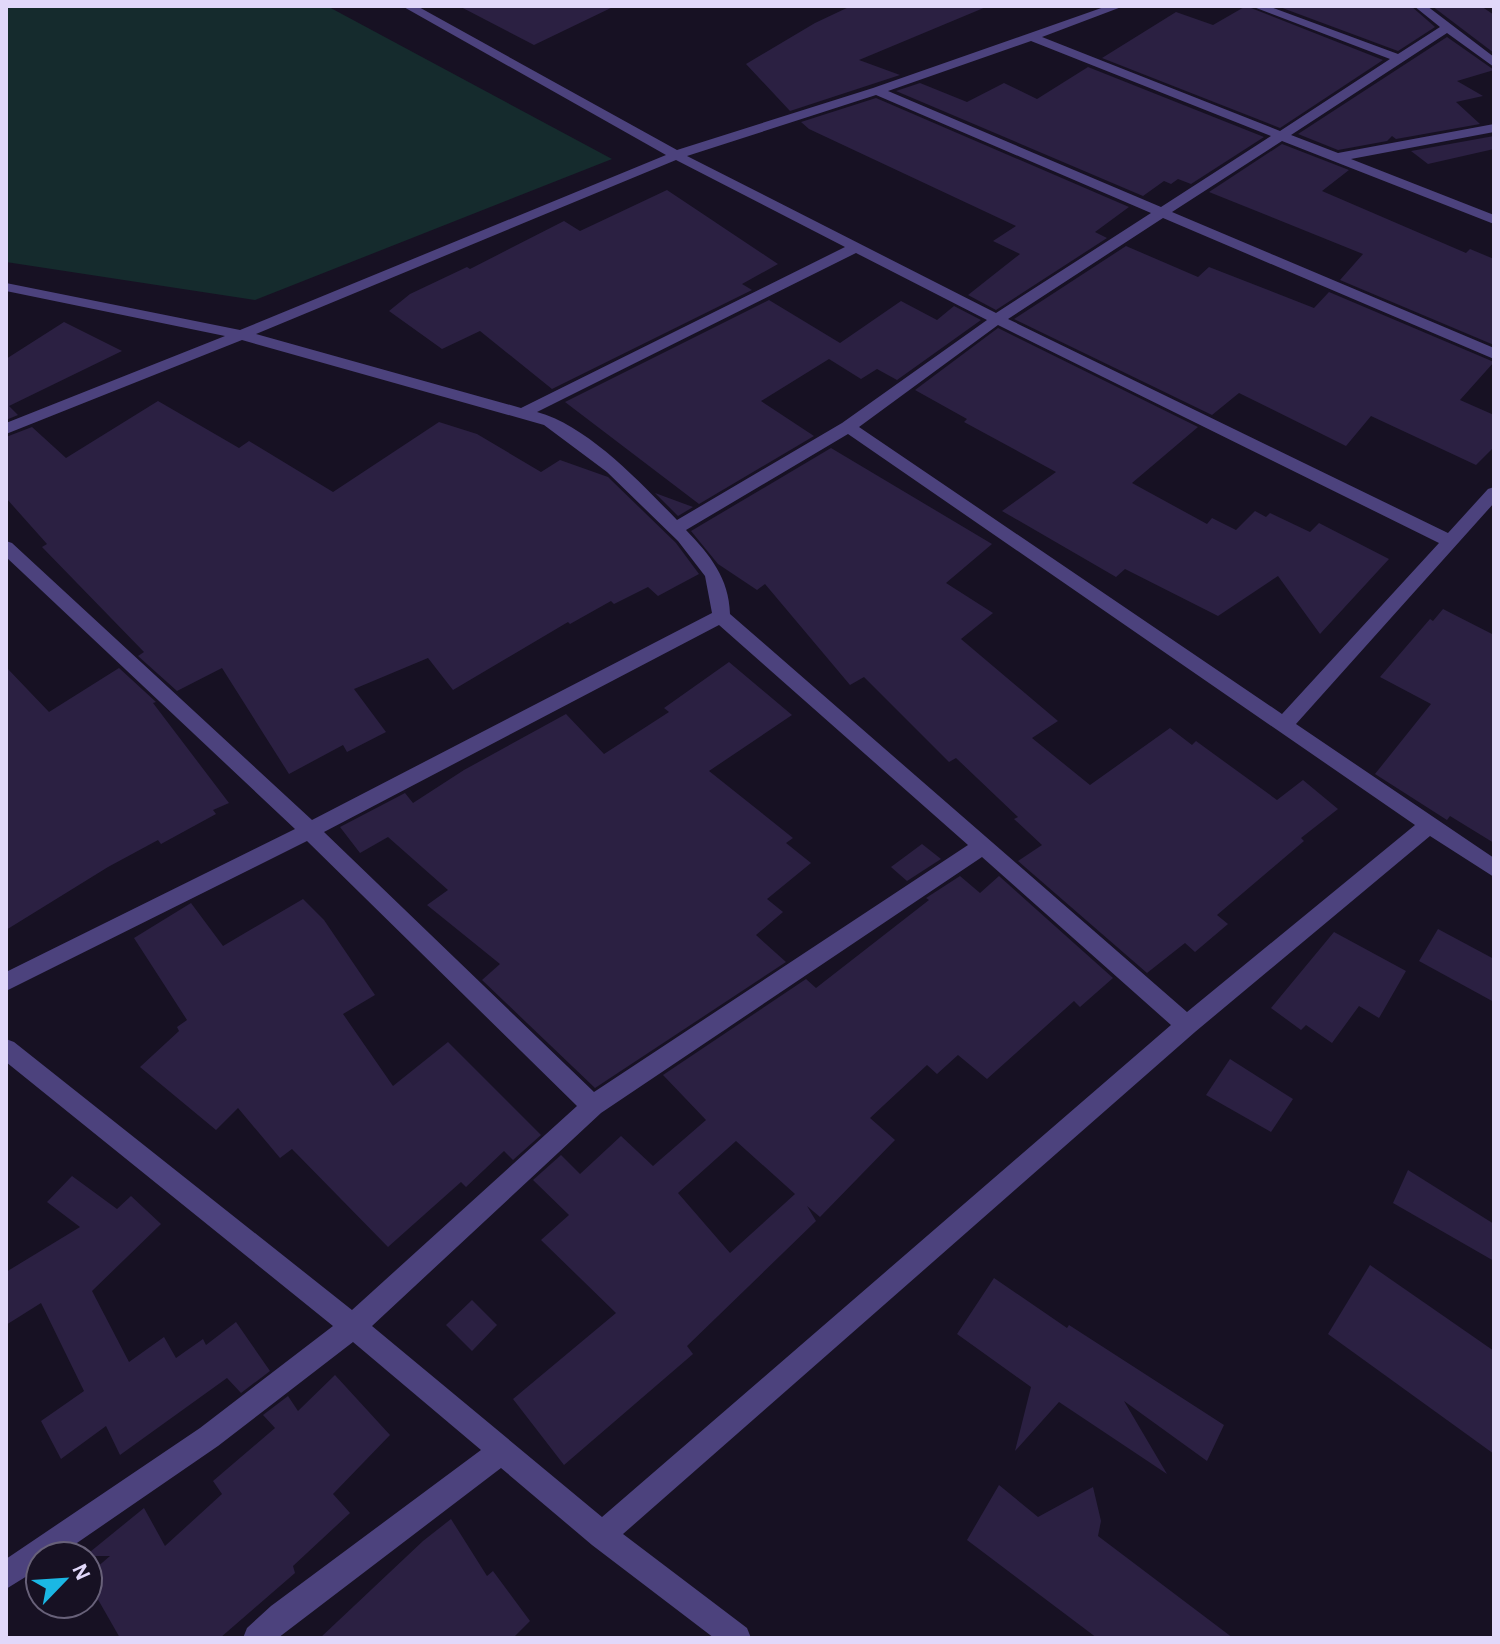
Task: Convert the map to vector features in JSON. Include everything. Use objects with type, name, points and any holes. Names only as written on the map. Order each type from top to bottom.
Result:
[{"type":"street","points":[[408,6],[676,155],[997,319],[1450,541]]},
{"type":"street","points":[[6,429],[676,155],[877,91],[1118,6]]},
{"type":"street","points":[[1257,6],[1400,59]]},
{"type":"street","points":[[1420,6],[1494,63]]},
{"type":"street","points":[[674,529],[848,427],[997,319],[1447,28]]},
{"type":"street","points":[[1032,37],[1494,220]]},
{"type":"street","points":[[877,91],[1494,354]]},
{"type":"street","points":[[1339,157],[1494,128]]},
{"type":"street","points":[[525,412],[856,247]]},
{"type":"street","points":[[6,287],[241,335],[412,385],[525,412],[563,428],[585,445],[703,559],[721,595],[721,616],[1187,1025]]},
{"type":"street","points":[[848,427],[1494,869]]},
{"type":"street","points":[[1284,724],[1494,493]]},
{"type":"street","points":[[6,547],[309,831],[593,1106]]},
{"type":"street","points":[[6,982],[309,831],[721,616]]},
{"type":"street","points":[[602,1535],[1187,1025],[1430,824]]},
{"type":"street","points":[[6,1575],[209,1437],[353,1326],[593,1106],[982,846]]},
{"type":"street","points":[[6,1049],[353,1326],[602,1535],[737,1638]]},
{"type":"street","points":[[257,1638],[281,1616],[503,1450]]},
{"type":"green space","points":[[6,6],[327,6],[612,159],[255,300],[6,262]]},
{"type":"building","points":[[459,6],[615,6],[534,45]]},
{"type":"building","points":[[851,6],[986,7],[859,60],[900,75],[790,111],[746,64],[815,23]]},
{"type":"building","points":[[1246,6],[1383,60],[1280,128],[1102,58],[1176,12],[1213,25]]},
{"type":"building","points":[[1277,6],[1411,6],[1435,27],[1398,51]]},
{"type":"building","points":[[1432,6],[1481,6],[1494,15],[1494,53]]},
{"type":"building","points":[[1447,37],[1494,70],[1457,81],[1483,96],[1456,102],[1480,124],[1396,139],[1392,136],[1387,141],[1338,150],[1298,134]]},
{"type":"building","points":[[1088,67],[1264,137],[1191,184],[1178,179],[1171,184],[1164,181],[1143,196],[896,91],[920,83],[967,102],[1004,83],[1037,99]]},
{"type":"building","points":[[876,98],[1129,207],[1095,232],[1107,238],[996,310],[968,295],[1020,254],[993,241],[1016,226],[809,129],[801,122]]},
{"type":"building","points":[[1494,136],[1494,149],[1428,164],[1411,151]]},
{"type":"building","points":[[1282,144],[1349,170],[1322,191],[1466,253],[1470,249],[1494,259],[1494,345],[1340,280],[1363,254],[1209,192]]},
{"type":"building","points":[[667,190],[778,264],[742,284],[752,290],[552,389],[480,331],[442,349],[389,311],[410,294],[467,267],[470,269],[564,221],[580,231]]},
{"type":"building","points":[[1126,246],[1198,277],[1209,267],[1314,308],[1329,292],[1494,362],[1460,400],[1494,415],[1494,447],[1476,465],[1371,416],[1346,446],[1239,393],[1212,415],[1014,319]]},
{"type":"building","points":[[769,300],[840,343],[901,301],[937,320],[954,306],[981,320],[897,380],[877,369],[861,379],[829,359],[761,401],[814,436],[699,504],[565,402]]},
{"type":"building","points":[[64,322],[122,351],[9,406],[18,415],[6,420],[6,359]]},
{"type":"building","points":[[998,328],[1198,427],[1132,483],[1207,524],[1212,518],[1236,530],[1255,511],[1266,517],[1270,513],[1310,532],[1319,523],[1389,559],[1320,634],[1278,576],[1218,616],[1125,569],[1116,577],[1002,511],[1056,472],[964,422],[967,419],[915,390]]},
{"type":"building","points":[[158,401],[239,448],[249,441],[333,492],[439,422],[477,434],[541,472],[560,460],[608,477],[676,543],[699,574],[658,596],[648,587],[614,604],[611,601],[570,624],[568,622],[453,690],[428,658],[354,689],[386,732],[347,752],[343,745],[289,774],[222,668],[177,691],[138,656],[144,652],[42,547],[47,544],[6,498],[6,437],[32,427],[66,458]]},
{"type":"building","points":[[831,448],[992,544],[946,583],[993,613],[961,639],[1058,721],[1032,738],[1090,785],[1170,728],[1192,745],[1196,741],[1277,800],[1303,780],[1338,809],[1301,838],[1304,841],[1217,915],[1228,924],[1195,952],[1185,943],[1147,973],[1018,861],[1042,845],[1014,819],[1018,817],[956,758],[949,762],[864,677],[850,685],[765,584],[757,590],[718,564],[691,531]]},
{"type":"building","points":[[655,493],[693,507],[678,516]]},
{"type":"building","points":[[1443,609],[1494,635],[1494,843],[1450,816],[1447,820],[1375,774],[1431,704],[1380,677],[1430,619],[1433,621]]},
{"type":"building","points":[[729,662],[792,715],[709,771],[793,838],[786,843],[811,863],[767,899],[783,912],[756,935],[786,962],[595,1088],[482,980],[500,964],[427,905],[448,890],[388,837],[360,853],[340,827],[405,793],[413,803],[464,770],[566,714],[604,754],[669,712],[664,708]]},
{"type":"building","points":[[6,667],[49,712],[119,668],[156,702],[153,703],[229,803],[213,810],[216,814],[161,844],[158,840],[108,867],[6,930]]},
{"type":"building","points":[[922,844],[941,859],[907,881],[891,867]]},
{"type":"building","points":[[960,876],[980,893],[999,876],[1113,978],[1080,1007],[1074,1001],[987,1079],[958,1055],[937,1074],[927,1065],[870,1118],[895,1140],[820,1217],[807,1206],[816,1221],[687,1346],[693,1354],[564,1465],[513,1399],[616,1313],[541,1240],[569,1215],[533,1180],[561,1155],[580,1174],[621,1136],[653,1166],[706,1120],[663,1075],[806,979],[816,988],[929,900],[926,898]],"holes":[[[736,1141],[795,1194],[730,1253],[678,1193]]]},
{"type":"building","points":[[303,899],[324,920],[375,995],[343,1014],[393,1086],[448,1042],[541,1135],[513,1160],[504,1151],[466,1187],[461,1182],[388,1247],[292,1149],[280,1158],[238,1108],[216,1130],[140,1067],[187,1020],[134,938],[191,903],[223,946]]},
{"type":"building","points":[[1438,929],[1494,959],[1494,1002],[1419,961]]},
{"type":"building","points":[[1334,932],[1406,971],[1379,1018],[1359,1006],[1332,1043],[1306,1025],[1301,1030],[1271,1008]]},
{"type":"building","points":[[1230,1059],[1293,1099],[1271,1132],[1206,1095]]},
{"type":"building","points":[[1408,1170],[1494,1224],[1494,1261],[1393,1203]]},
{"type":"building","points":[[72,1176],[117,1209],[131,1196],[161,1224],[92,1291],[129,1362],[164,1337],[176,1358],[203,1339],[206,1345],[236,1322],[270,1371],[241,1393],[227,1378],[120,1455],[106,1426],[61,1459],[41,1421],[84,1391],[41,1303],[6,1325],[6,1272],[80,1227],[47,1202]]},
{"type":"building","points":[[1370,1265],[1494,1351],[1494,1454],[1328,1334]]},
{"type":"building","points":[[994,1278],[1067,1328],[1069,1325],[1224,1425],[1207,1461],[1124,1401],[1167,1474],[1059,1402],[1015,1451],[1031,1387],[957,1334]]},
{"type":"building","points":[[472,1300],[497,1325],[472,1351],[446,1325]]},
{"type":"building","points":[[335,1375],[390,1435],[333,1494],[350,1513],[293,1566],[295,1573],[220,1638],[120,1638],[104,1610],[104,1561],[110,1556],[104,1556],[104,1541],[144,1508],[165,1546],[222,1494],[213,1481],[275,1428],[263,1415],[288,1396],[298,1411]]},
{"type":"building","points":[[999,1485],[1038,1517],[1093,1487],[1101,1521],[1098,1536],[1233,1638],[1097,1638],[967,1540]]},
{"type":"building","points":[[451,1519],[487,1576],[493,1571],[530,1621],[513,1638],[320,1638],[423,1541]]}]
